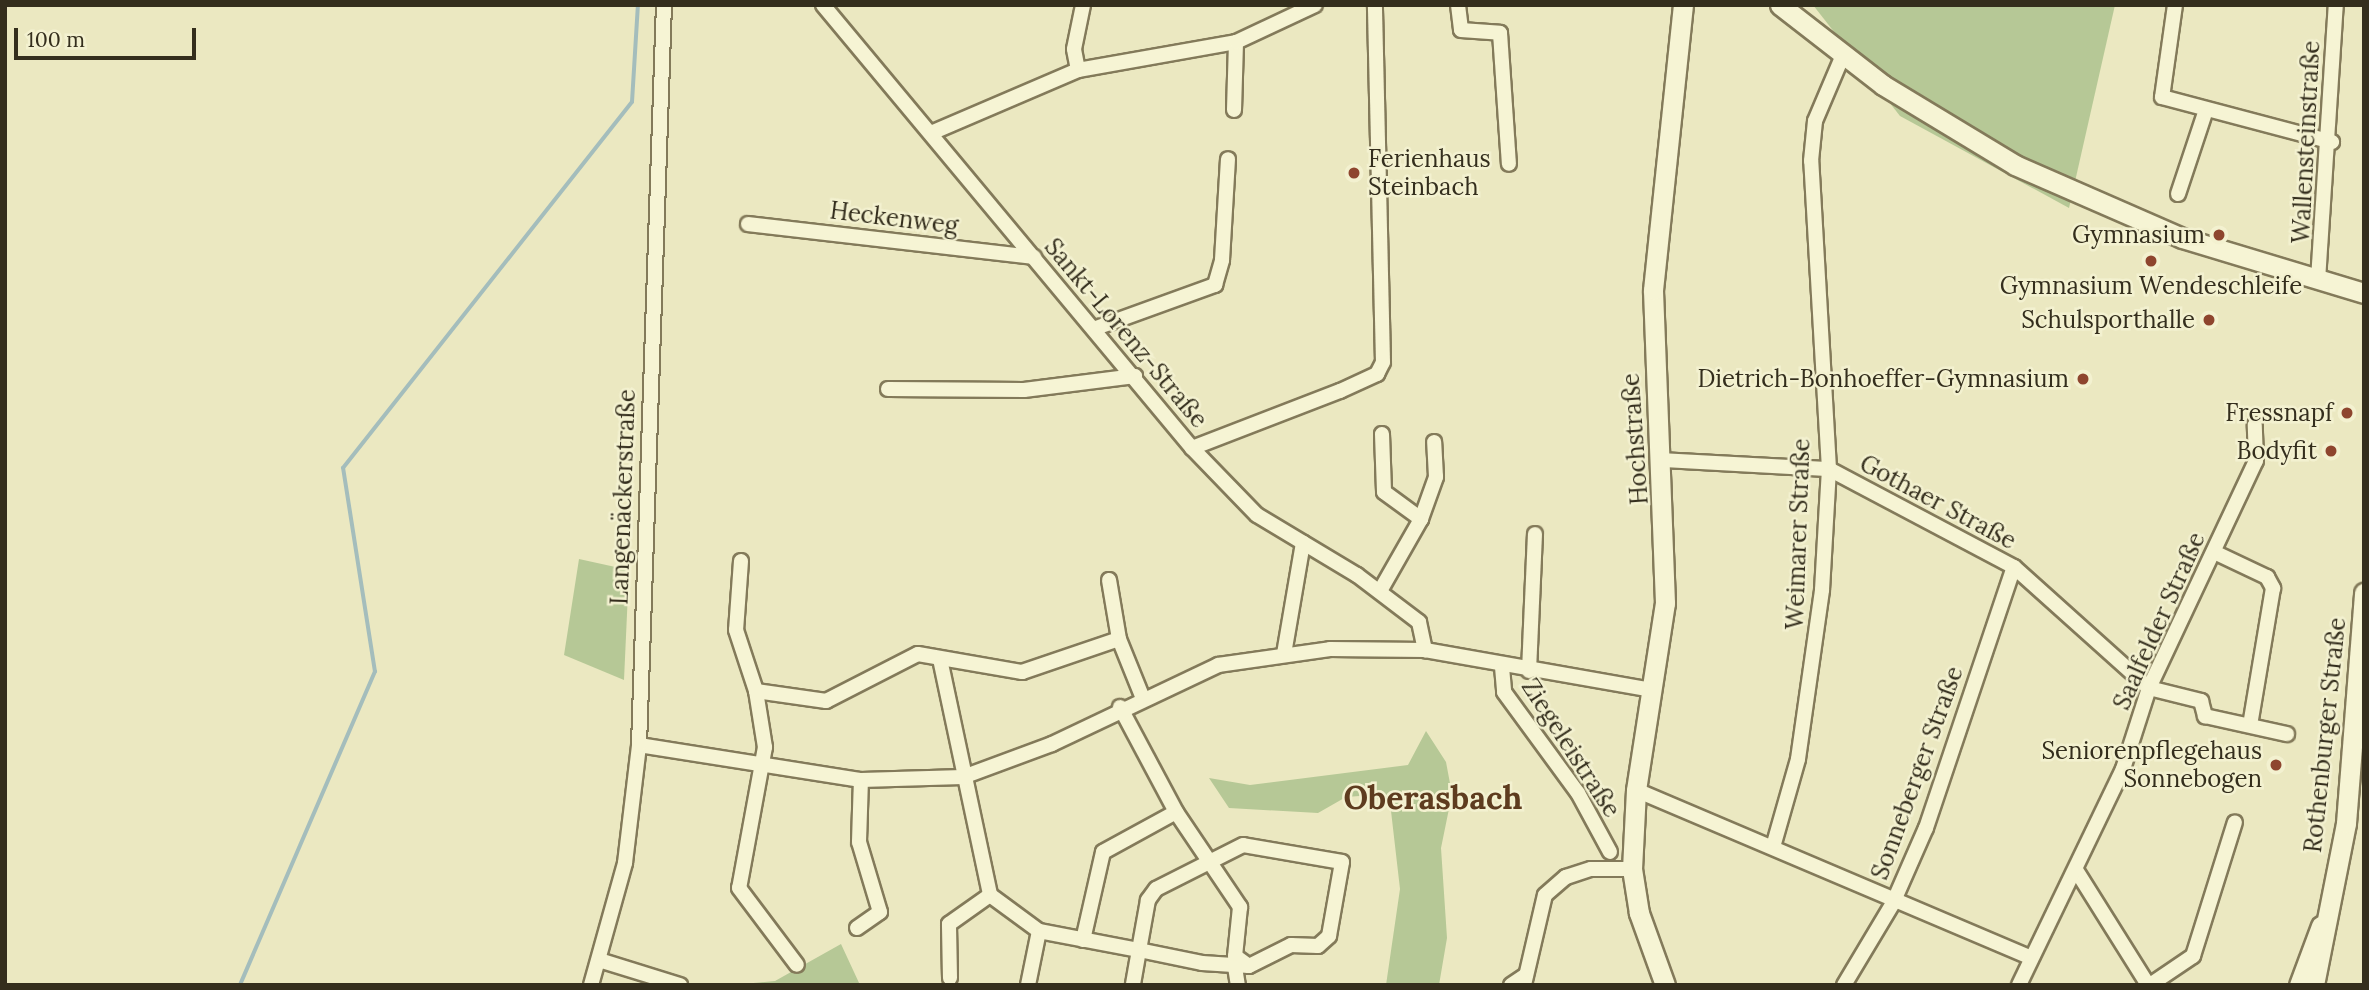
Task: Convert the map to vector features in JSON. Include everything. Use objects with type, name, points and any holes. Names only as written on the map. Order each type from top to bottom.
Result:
[{"type":"street","name":"Langenäckerstraße","points":[[592,985],[625,863],[639,744],[664,5]]},
{"type":"street","name":"Sankt-Lorenz-Straße","points":[[822,5],[1096,328],[1192,448],[1257,515],[1380,591],[1419,622],[1425,650]]},
{"type":"street","points":[[1078,70],[1074,48],[1083,5]]},
{"type":"street","points":[[931,132],[1078,70],[1236,42],[1315,5]]},
{"type":"street","points":[[1192,448],[1377,374],[1383,362],[1375,5]]},
{"type":"street","points":[[1458,5],[1461,30],[1500,33],[1509,164]]},
{"type":"street","name":"Hochstraße","points":[[1665,985],[1639,913],[1632,869],[1636,790],[1665,603],[1662,460],[1653,290],[1683,5]]},
{"type":"street","points":[[1780,5],[1798,12],[1843,55],[2015,165],[2182,238],[2364,293]]},
{"type":"street","points":[[2175,5],[2160,81],[2162,97],[2332,142]]},
{"type":"street","name":"Wallensteinstraße","points":[[2318,280],[2332,142],[2336,5]]},
{"type":"street","points":[[1234,110],[1236,42]]},
{"type":"street","name":"Weimarer Straße","points":[[1773,847],[1798,759],[1815,662],[1829,469],[1811,161],[1815,121],[1843,55]]},
{"type":"street","points":[[2178,194],[2206,110]]},
{"type":"street","points":[[1096,328],[1215,285],[1222,260],[1228,159]]},
{"type":"street","name":"Heckenweg","points":[[748,225],[1034,257]]},
{"type":"street","points":[[888,389],[1024,390],[1135,376]]},
{"type":"street","name":"Saalfelder Straße","points":[[2019,985],[2029,957],[2076,870],[2123,769],[2149,688],[2256,461],[2255,425]]},
{"type":"street","points":[[1382,434],[1384,492],[1421,519]]},
{"type":"street","points":[[1380,591],[1421,519],[1436,477],[1434,442]]},
{"type":"street","name":"Gothaer Straße","points":[[1662,460],[1829,469],[2014,567],[2149,688]]},
{"type":"street","points":[[1529,671],[1535,534]]},
{"type":"street","points":[[1284,654],[1303,543]]},
{"type":"street","points":[[2214,552],[2266,577],[2273,588],[2250,725]]},
{"type":"street","points":[[741,561],[736,630],[756,691],[762,764],[739,888],[797,965]]},
{"type":"street","name":"Sonneberger Straße","points":[[1844,985],[1893,903],[1926,828],[2014,567]]},
{"type":"street","points":[[1109,580],[1119,639],[1142,696]]},
{"type":"street","name":"Rothenburger Straße","points":[[2314,985],[2323,922],[2346,823],[2364,593]]},
{"type":"street","points":[[756,691],[826,701],[918,654],[1022,672],[1119,639]]},
{"type":"street","points":[[639,744],[862,780],[963,777],[1052,744],[1142,696],[1218,665],[1284,654],[1425,650],[1502,667],[1652,690]]},
{"type":"street","points":[[940,659],[990,895],[1039,931],[1139,950],[1242,967],[1291,945],[1318,946],[1329,936],[1342,862],[1243,845],[1156,889],[1139,950],[1133,985]]},
{"type":"street","name":"Ziegeleistraße","points":[[1502,667],[1504,692],[1578,793],[1610,852]]},
{"type":"street","points":[[2149,688],[2201,701],[2205,716],[2287,734]]},
{"type":"street","points":[[1120,707],[1176,812],[1208,865],[1218,867],[1240,906],[1235,956],[1242,967],[1238,985]]},
{"type":"street","points":[[857,928],[880,912],[859,842],[862,780]]},
{"type":"street","points":[[1636,790],[1773,847],[1893,903],[2029,957]]},
{"type":"street","points":[[1083,940],[1104,852],[1176,812]]},
{"type":"street","points":[[2076,870],[2149,985],[2193,957],[2235,822]]},
{"type":"street","points":[[1511,985],[1525,980],[1545,895],[1566,877],[1591,869],[1632,869]]},
{"type":"street","points":[[950,978],[949,924],[990,895]]},
{"type":"street","name":"Rothenburger Straße","points":[[2298,985],[2323,922]]},
{"type":"street","points":[[1028,985],[1039,931]]},
{"type":"street","points":[[599,960],[680,985]]},
{"type":"green space","points":[[1813,5],[2115,5],[2069,208],[1900,116]]},
{"type":"green space","points":[[579,559],[629,570],[624,680],[564,655]]},
{"type":"green space","points":[[1426,731],[1446,762],[1452,794],[1441,848],[1447,938],[1439,985],[1386,985],[1400,889],[1391,811],[1373,795],[1346,797],[1318,813],[1229,808],[1209,778],[1250,785],[1408,765]]},
{"type":"green space","points":[[841,944],[860,985],[732,985],[775,981]]},
{"type":"waterway","points":[[240,985],[375,672],[343,468],[632,102],[638,5]]},
{"type":"place","name":"Ferienhaus Steinbach","points":[[1354,173]]},
{"type":"place","name":"Gymnasium","points":[[2219,235]]},
{"type":"place","name":"Gymnasium Wendeschleife","points":[[2151,261]]},
{"type":"place","name":"Schulsporthalle","points":[[2209,320]]},
{"type":"place","name":"Dietrich-Bonhoeffer-Gymnasium","points":[[2083,379]]},
{"type":"place","name":"Fressnapf","points":[[2347,413]]},
{"type":"place","name":"Bodyfit","points":[[2331,451]]},
{"type":"place","name":"Seniorenpflegehaus Sonnebogen","points":[[2276,765]]},
{"type":"district","name":"Oberasbach","points":[[1433,798]]}]
